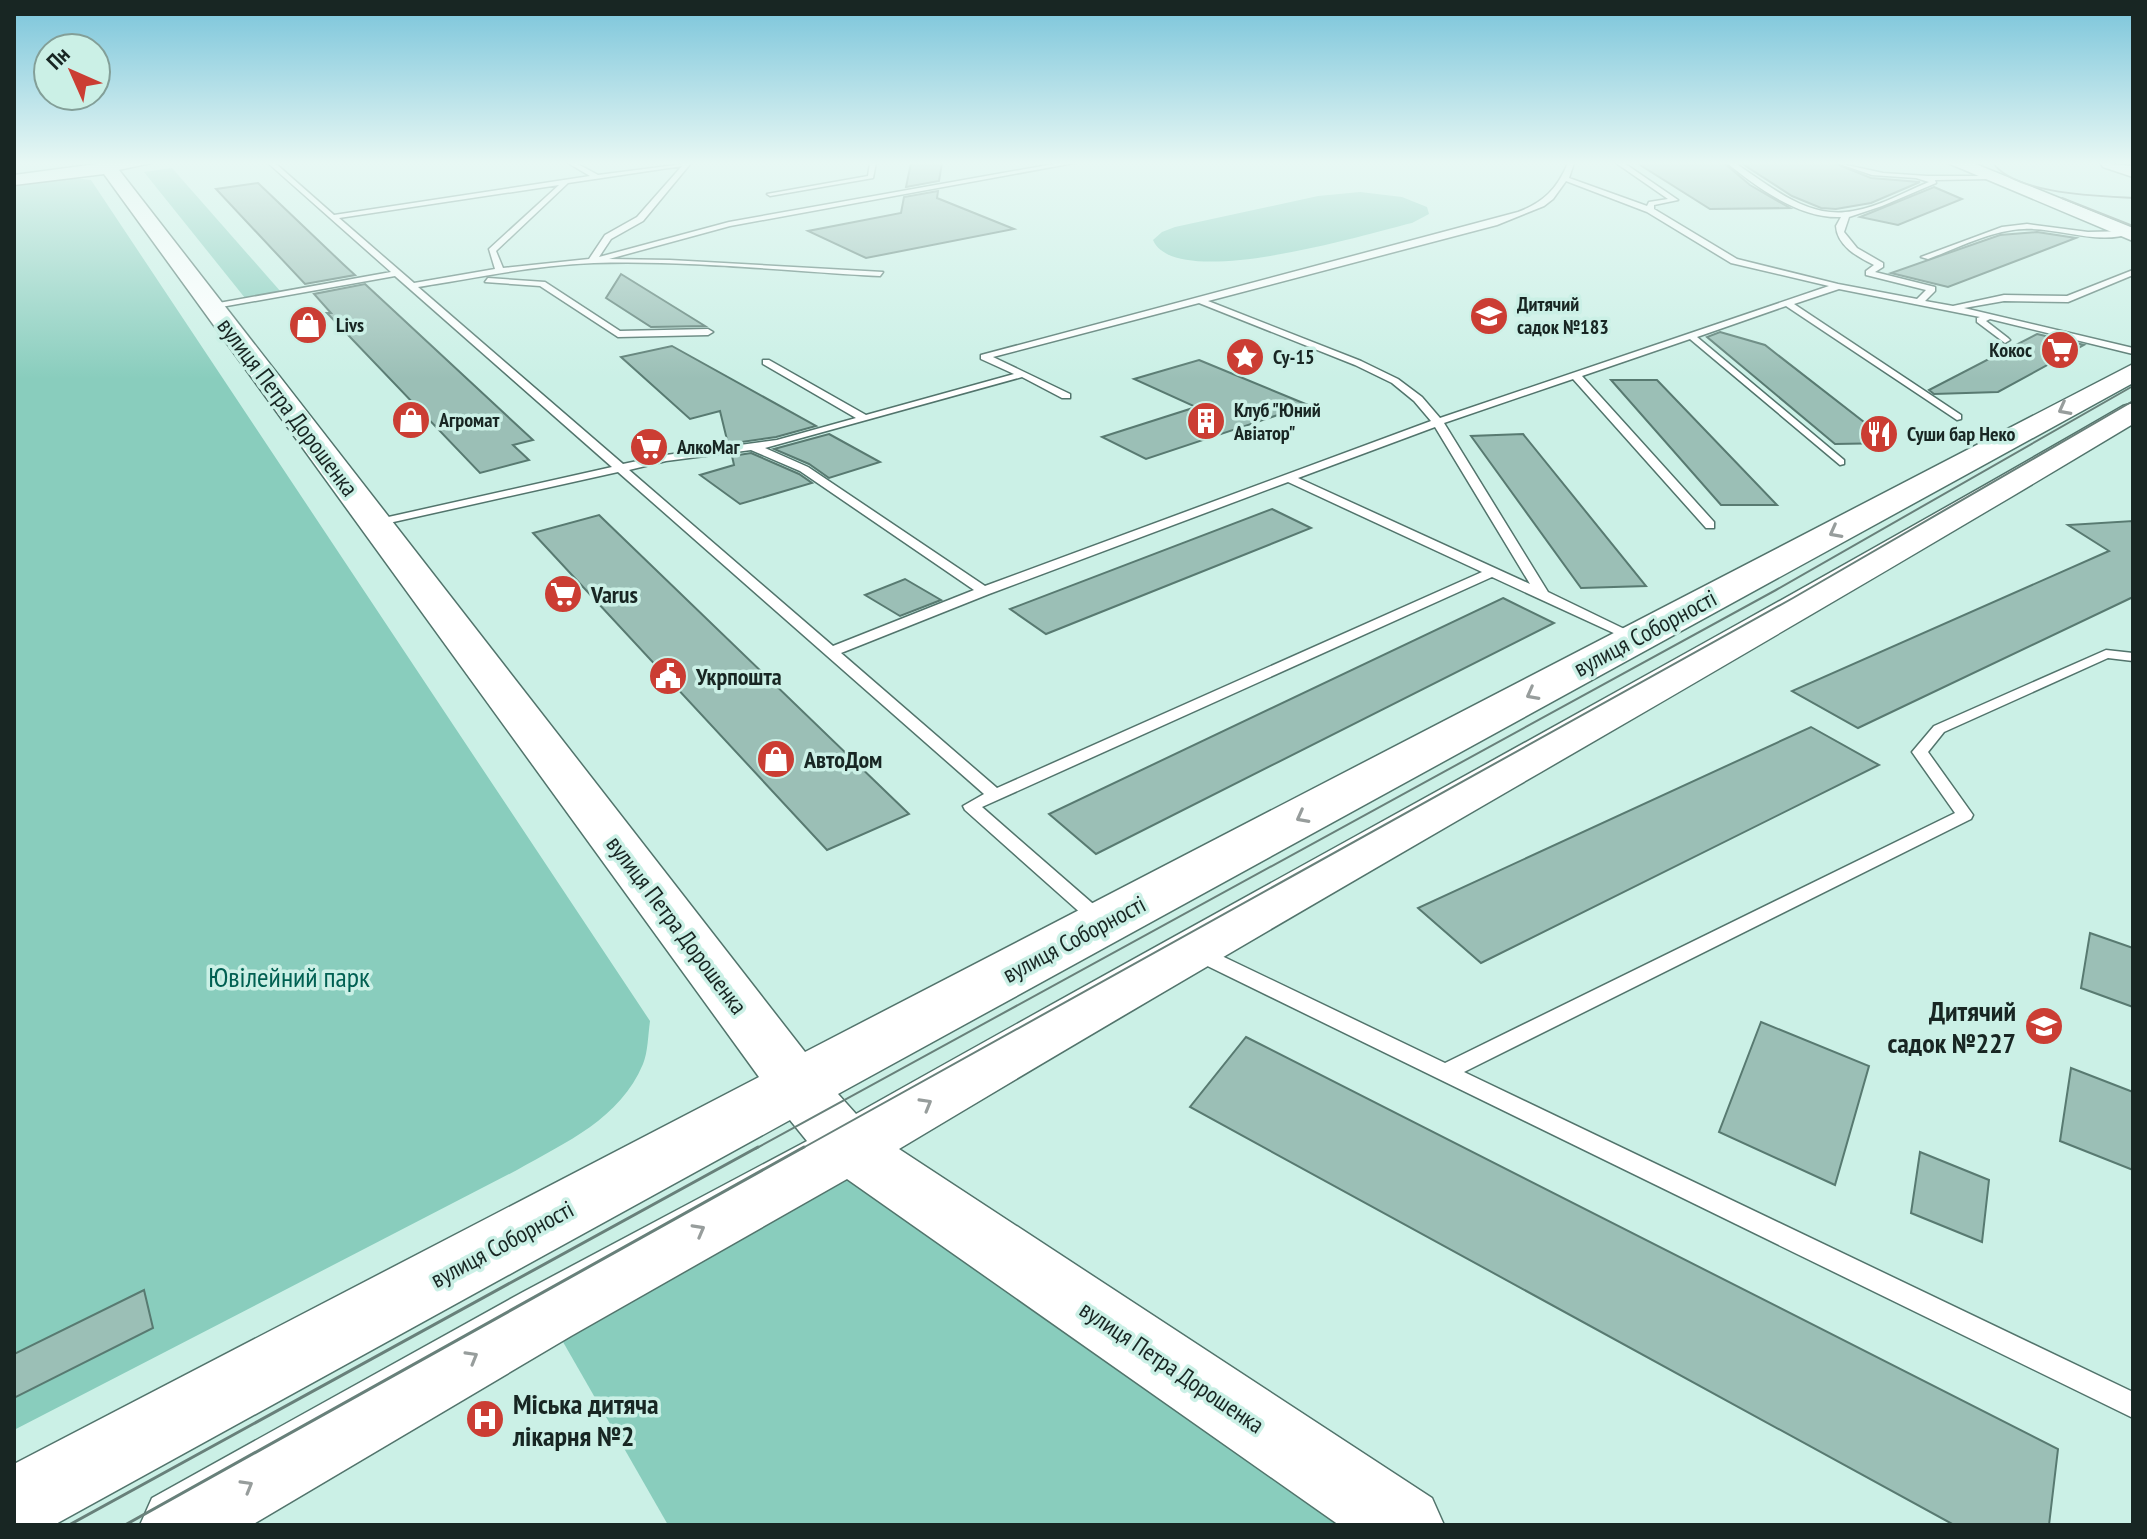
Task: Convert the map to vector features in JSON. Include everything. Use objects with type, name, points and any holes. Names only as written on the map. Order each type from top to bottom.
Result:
[{"type":"main road","name":"вулиця Петра Дорошенка","points":[[167,235],[213,307],[375,524],[798,1086],[849,1148],[1405,1525]]},
{"type":"main road","name":"вулиця Соборності","points":[[14,1505],[2133,372]]},
{"type":"main road","points":[[179,1525],[1877,563],[2133,412]]},
{"type":"lane","points":[[353,235],[995,795]]},
{"type":"lane","points":[[500,271],[492,251],[509,235]]},
{"type":"lane","points":[[592,261],[612,235]]},
{"type":"lane","points":[[592,261],[689,235]]},
{"type":"lane","points":[[1066,396],[984,357],[1450,235]]},
{"type":"lane","points":[[1691,235],[1734,261],[1838,286],[1989,316],[2133,351]]},
{"type":"lane","points":[[1842,235],[1859,255],[1880,265],[1869,273],[1932,289],[1919,302]]},
{"type":"lane","points":[[1925,257],[1988,235]]},
{"type":"lane","points":[[412,286],[500,271],[592,261],[670,262],[880,274]]},
{"type":"lane","points":[[1952,308],[2004,298],[2068,299],[2133,272]]},
{"type":"lane","points":[[213,307],[397,273]]},
{"type":"lane","points":[[457,277],[542,284],[618,334],[708,332]]},
{"type":"lane","points":[[831,652],[984,591],[1438,422],[1838,286]]},
{"type":"lane","points":[[1201,301],[1358,363],[1395,381],[1418,399],[1438,422],[1543,595]]},
{"type":"lane","points":[[1787,303],[1957,417]]},
{"type":"lane","points":[[1989,316],[1980,320],[2005,340]]},
{"type":"lane","points":[[1691,336],[1840,462]]},
{"type":"lane","points":[[766,362],[865,419]]},
{"type":"lane","points":[[375,524],[666,458],[778,443],[1023,374]]},
{"type":"lane","points":[[1575,375],[1710,525]]},
{"type":"lane","points":[[751,446],[804,469],[984,591]]},
{"type":"lane","points":[[1289,478],[1636,638]]},
{"type":"lane","points":[[1103,923],[971,806],[1492,572]]},
{"type":"lane","points":[[1444,1073],[1965,815],[1920,752],[1939,729],[2106,654],[2133,657]]},
{"type":"lane","points":[[1191,949],[2133,1405]]},
{"type":"green space","name":"Ювілейний парк","points":[[14,235],[127,235],[650,1021],[645,1059],[633,1083],[606,1114],[572,1139],[14,1430]]},
{"type":"green space","points":[[194,235],[231,235],[281,292],[245,298]]},
{"type":"green space","points":[[1159,235],[1365,235],[1317,247],[1234,261],[1197,261],[1169,255],[1153,240]]},
{"type":"green space","points":[[849,1148],[1405,1525],[668,1525],[547,1314]]},
{"type":"building","points":[[259,235],[313,235],[355,275],[305,284]]},
{"type":"building","points":[[816,235],[984,235],[866,258]]},
{"type":"building","points":[[2000,235],[2076,238],[1948,287],[1891,273]]},
{"type":"building","points":[[621,274],[705,326],[651,327],[606,298]]},
{"type":"building","points":[[365,284],[533,440],[513,445],[529,460],[480,473],[327,313],[331,313],[314,294]]},
{"type":"building","points":[[1720,332],[1765,345],[1891,443],[1835,444],[1707,337]]},
{"type":"building","points":[[2037,334],[2084,345],[1998,392],[1934,394],[1929,390]]},
{"type":"building","points":[[672,346],[816,426],[776,437],[728,444],[720,411],[690,419],[621,357]]},
{"type":"building","name":"Клуб \"Юний Авіатор\"","points":[[1199,360],[1308,405],[1146,459],[1102,437],[1196,407],[1134,379]]},
{"type":"building","points":[[1611,380],[1657,380],[1777,505],[1721,505]]},
{"type":"building","points":[[829,434],[880,462],[829,478],[809,464],[774,449]]},
{"type":"building","points":[[1523,434],[1646,586],[1581,588],[1471,436]]},
{"type":"building","points":[[751,453],[812,483],[740,504],[700,475],[734,465],[732,456]]},
{"type":"building","points":[[1272,509],[1311,528],[1046,634],[1010,609]]},
{"type":"building","points":[[599,515],[909,814],[827,850],[533,533]]},
{"type":"building","points":[[2133,521],[2133,597],[1858,728],[1792,691],[2109,551],[2068,525]]},
{"type":"building","points":[[905,579],[941,600],[900,616],[865,595]]},
{"type":"building","points":[[1503,598],[1554,623],[1096,854],[1049,814]]},
{"type":"building","points":[[1811,727],[1879,765],[1481,963],[1418,908]]},
{"type":"building","points":[[2090,933],[2133,948],[2133,1007],[2081,988]]},
{"type":"building","points":[[1761,1022],[1869,1066],[1835,1185],[1719,1132]]},
{"type":"building","points":[[1246,1037],[2058,1449],[2049,1525],[1954,1525],[1190,1107]]},
{"type":"building","points":[[2071,1068],[2133,1092],[2133,1170],[2060,1141]]},
{"type":"building","points":[[1920,1152],[1989,1180],[1982,1242],[1911,1213]]},
{"type":"building","points":[[144,1290],[153,1328],[14,1398],[14,1354]]},
{"type":"tram line","points":[[755,1149],[1776,590],[2133,386]]},
{"type":"tram line","points":[[801,1149],[1793,598],[2133,401]]},
{"type":"tram line","points":[[69,1525],[758,1147]]},
{"type":"tram line","points":[[125,1525],[804,1147]]},
{"type":"place","name":"Дитячий садок №183","points":[[1489,316]]},
{"type":"place","name":"Livs","points":[[308,325]]},
{"type":"place","name":"Кокос","points":[[2060,350]]},
{"type":"place","name":"Су-15","points":[[1245,357]]},
{"type":"place","name":"Агромат","points":[[411,420]]},
{"type":"place","name":"Клуб \"Юний Авіатор\"","points":[[1206,421]]},
{"type":"place","name":"Суши бар Неко","points":[[1879,434]]},
{"type":"place","name":"АлкоМаг","points":[[649,447]]},
{"type":"place","name":"Varus","points":[[563,594]]},
{"type":"place","name":"Укрпошта","points":[[668,676]]},
{"type":"place","name":"АвтоДом","points":[[776,759]]},
{"type":"place","name":"Дитячий садок №227","points":[[2044,1026]]},
{"type":"place","name":"Міська дитяча лікарня №2","points":[[485,1419]]}]
